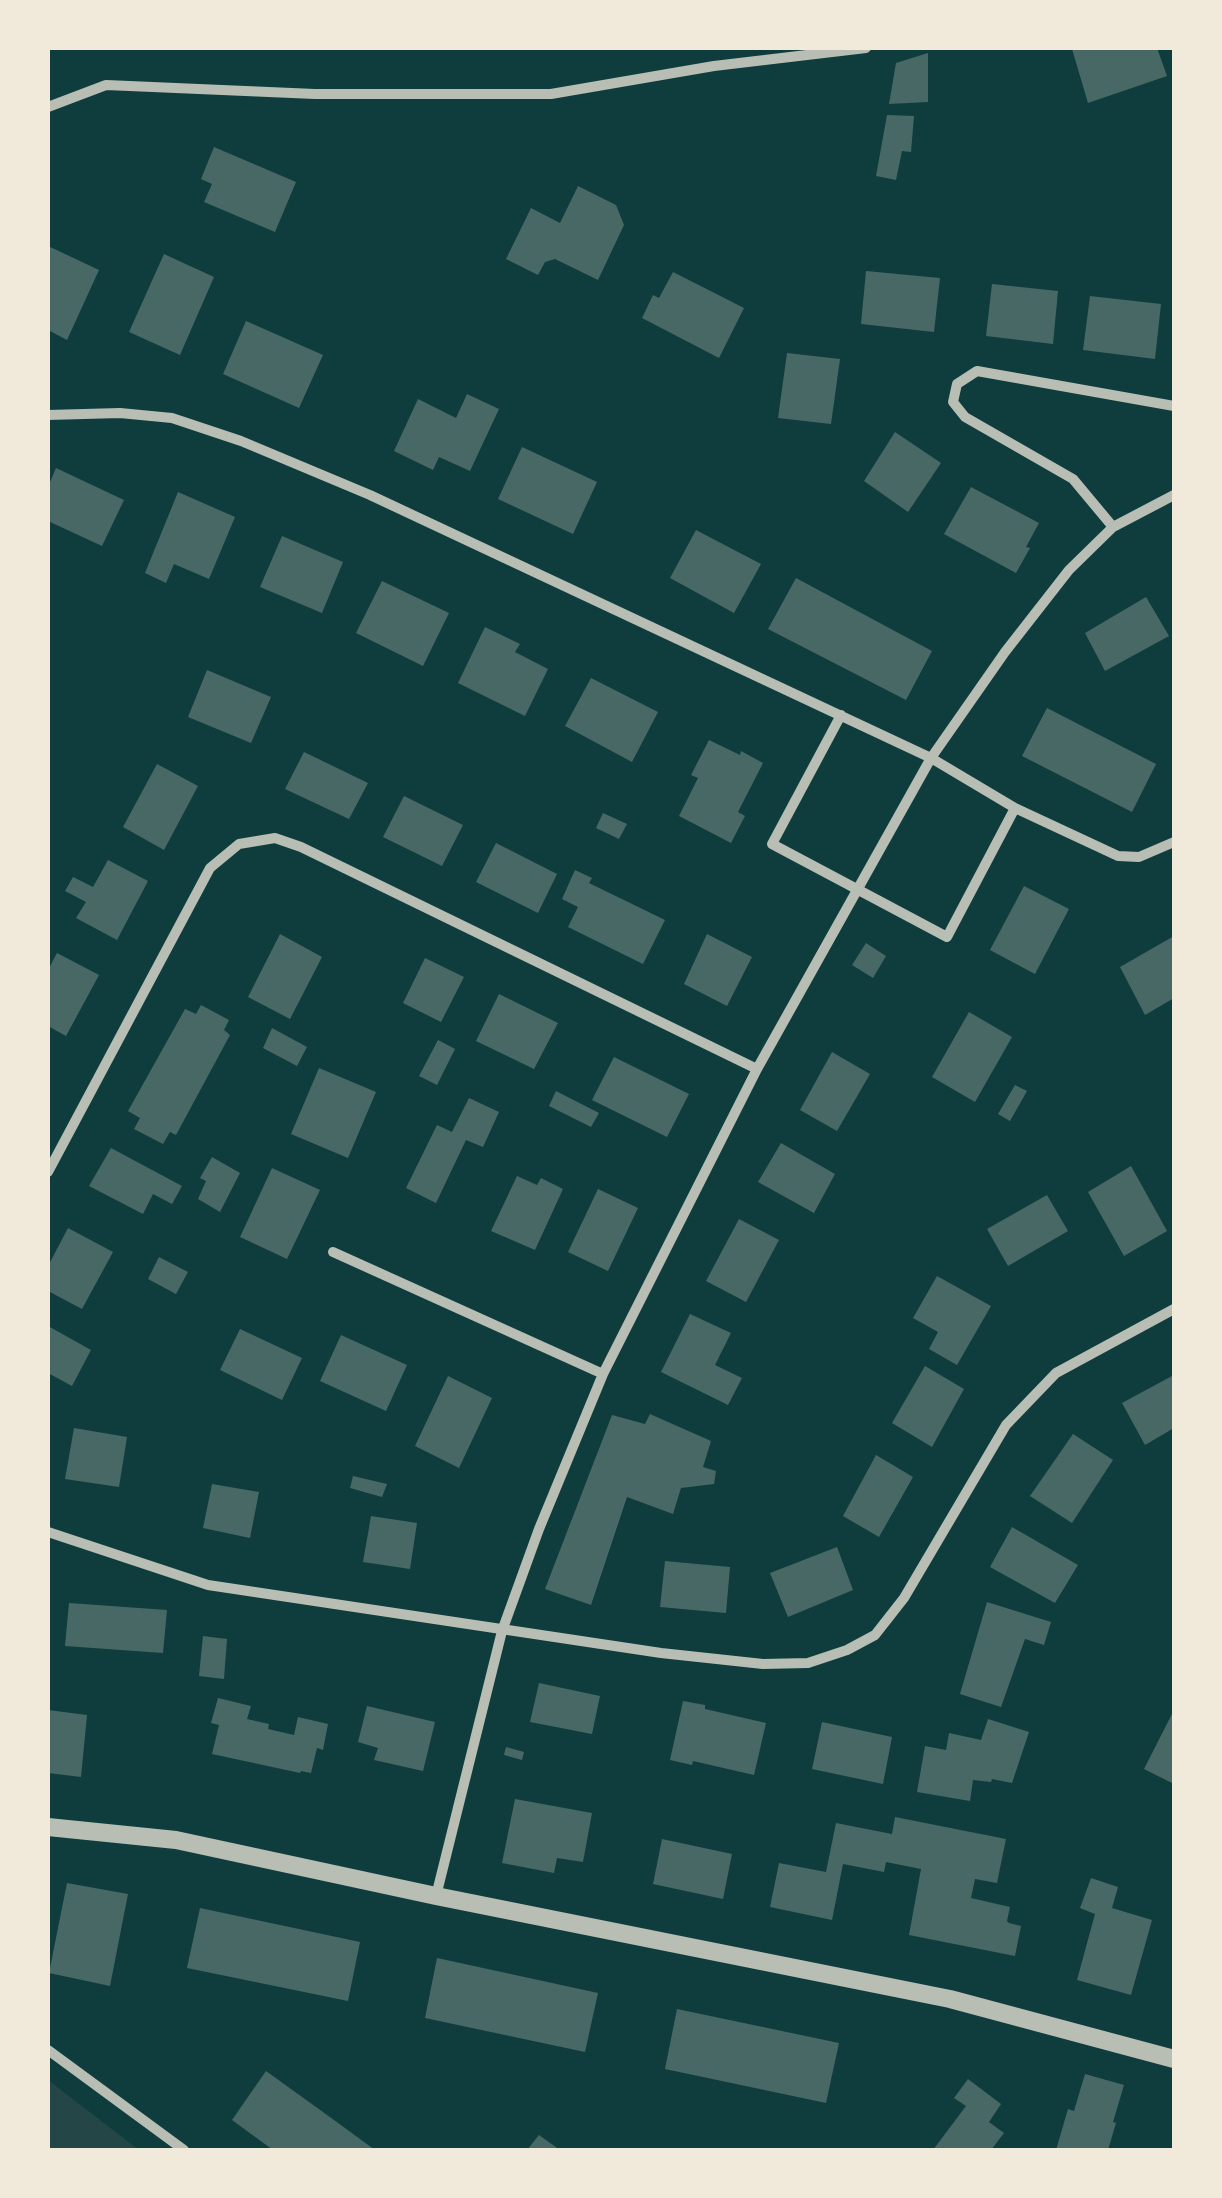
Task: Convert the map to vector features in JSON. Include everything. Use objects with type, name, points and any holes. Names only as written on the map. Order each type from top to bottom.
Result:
[{"type":"street","points":[[48,106],[106,85],[315,94],[551,94],[714,66],[866,48]]},
{"type":"street","points":[[1113,527],[1073,479],[965,418],[954,402],[958,384],[978,370],[1174,406]]},
{"type":"street","points":[[48,415],[120,413],[172,418],[240,440],[370,494],[841,715],[930,758],[1015,808],[1118,856],[1140,857],[1174,842]]},
{"type":"street","points":[[436,1896],[502,1631],[539,1529],[603,1374],[757,1069],[930,758],[1004,652],[1070,570],[1113,527],[1174,495]]},
{"type":"street","points":[[841,715],[772,844],[948,937],[1015,808]]},
{"type":"street","points":[[48,1172],[210,868],[239,844],[275,838],[301,847],[757,1069]]},
{"type":"street","points":[[333,1252],[603,1374]]},
{"type":"street","points":[[48,1532],[208,1584],[661,1653],[762,1664],[808,1663],[847,1650],[876,1634],[904,1598],[1006,1426],[1056,1373],[1174,1309]]},
{"type":"street","points":[[48,1826],[176,1840],[950,2000],[1174,2059]]},
{"type":"street","points":[[48,2050],[184,2150]]},
{"type":"shaded area","points":[[48,2080],[139,2150],[48,2150]]},
{"type":"building","points":[[1157,48],[1167,76],[1088,103],[1072,49]]},
{"type":"building","points":[[928,53],[928,102],[889,104],[896,63]]},
{"type":"building","points":[[887,115],[914,116],[911,152],[902,151],[896,180],[876,176]]},
{"type":"building","points":[[214,147],[296,182],[275,232],[204,202],[212,184],[201,179]]},
{"type":"building","points":[[578,186],[616,205],[624,225],[598,280],[555,259],[545,262],[538,275],[506,259],[531,208],[560,223]]},
{"type":"building","points":[[48,246],[99,270],[67,340],[48,330]]},
{"type":"building","points":[[164,254],[214,277],[180,355],[129,332]]},
{"type":"building","points":[[866,271],[940,278],[934,332],[861,324]]},
{"type":"building","points":[[673,272],[744,308],[719,358],[642,318],[653,295],[659,298]]},
{"type":"building","points":[[992,284],[1058,291],[1053,344],[986,336]]},
{"type":"building","points":[[1090,296],[1161,304],[1155,359],[1083,350]]},
{"type":"building","points":[[246,321],[323,355],[299,408],[223,374]]},
{"type":"building","points":[[787,353],[840,359],[831,424],[778,418]]},
{"type":"building","points":[[467,394],[499,409],[470,471],[439,457],[433,470],[394,451],[418,399],[456,418]]},
{"type":"building","points":[[895,432],[941,463],[908,512],[864,481]]},
{"type":"building","points":[[522,447],[597,482],[573,534],[498,499]]},
{"type":"building","points":[[56,468],[124,500],[102,546],[48,521],[48,487]]},
{"type":"building","points":[[971,487],[1039,523],[1016,573],[944,534]]},
{"type":"building","points":[[178,492],[235,517],[209,579],[174,564],[166,583],[145,573]]},
{"type":"building","points":[[696,530],[761,564],[734,613],[670,578]]},
{"type":"building","points":[[282,536],[343,562],[322,613],[260,587]]},
{"type":"building","points":[[796,578],[932,651],[906,700],[768,629]]},
{"type":"building","points":[[382,581],[449,613],[423,666],[356,633]]},
{"type":"building","points":[[1146,597],[1169,636],[1105,671],[1085,633]]},
{"type":"building","points":[[485,627],[520,644],[515,652],[548,669],[525,716],[458,683]]},
{"type":"building","points":[[207,670],[271,697],[251,743],[188,717]]},
{"type":"building","points":[[591,678],[658,712],[632,762],[565,726]]},
{"type":"building","points":[[1047,708],[1156,764],[1132,812],[1022,756]]},
{"type":"building","points":[[709,740],[763,763],[738,812],[745,816],[731,843],[679,816],[698,778],[691,775]]},
{"type":"building","points":[[304,752],[368,783],[349,819],[285,789]]},
{"type":"building","points":[[157,764],[198,786],[164,850],[123,827]]},
{"type":"building","points":[[404,796],[463,825],[442,866],[383,837]]},
{"type":"building","points":[[603,813],[627,824],[619,839],[596,828]]},
{"type":"building","points":[[496,843],[557,874],[538,913],[476,882]]},
{"type":"building","points":[[108,860],[148,881],[117,940],[76,918],[86,902],[65,891],[73,877],[93,887]]},
{"type":"building","points":[[575,870],[592,878],[589,883],[665,920],[643,964],[568,927],[578,907],[562,899]]},
{"type":"building","points":[[1024,886],[1069,909],[1035,974],[990,950]]},
{"type":"building","points":[[280,934],[322,957],[290,1019],[248,997]]},
{"type":"building","points":[[707,934],[752,957],[727,1006],[684,984]]},
{"type":"building","points":[[1174,936],[1174,998],[1145,1015],[1120,967]]},
{"type":"building","points":[[866,943],[886,956],[873,978],[852,965]]},
{"type":"building","points":[[57,953],[99,975],[66,1036],[48,1026],[48,970]]},
{"type":"building","points":[[425,958],[464,977],[441,1022],[403,1003]]},
{"type":"building","points":[[499,994],[558,1023],[534,1069],[476,1041]]},
{"type":"building","points":[[201,1005],[229,1020],[224,1030],[230,1035],[176,1135],[170,1132],[163,1144],[134,1129],[140,1118],[128,1111],[185,1009],[196,1014]]},
{"type":"building","points":[[969,1012],[1012,1037],[975,1102],[932,1077]]},
{"type":"building","points":[[272,1028],[307,1047],[297,1066],[263,1048]]},
{"type":"building","points":[[438,1040],[455,1049],[437,1085],[419,1076]]},
{"type":"building","points":[[832,1052],[870,1074],[837,1131],[800,1110]]},
{"type":"building","points":[[614,1057],[689,1094],[667,1137],[592,1100]]},
{"type":"building","points":[[319,1068],[376,1092],[348,1158],[291,1134]]},
{"type":"building","points":[[1015,1085],[1027,1091],[1010,1121],[998,1114]]},
{"type":"building","points":[[556,1091],[599,1113],[591,1127],[549,1106]]},
{"type":"building","points":[[469,1098],[499,1112],[483,1147],[466,1140],[436,1203],[406,1188],[437,1125],[452,1132]]},
{"type":"building","points":[[781,1143],[835,1174],[814,1213],[758,1182]]},
{"type":"building","points":[[111,1148],[182,1186],[172,1204],[153,1194],[143,1214],[89,1186]]},
{"type":"building","points":[[212,1157],[240,1173],[220,1212],[198,1199],[206,1181],[200,1178]]},
{"type":"building","points":[[1131,1166],[1167,1231],[1124,1256],[1088,1192]]},
{"type":"building","points":[[272,1168],[320,1190],[287,1259],[240,1237]]},
{"type":"building","points":[[517,1176],[537,1185],[541,1178],[563,1189],[535,1250],[491,1231]]},
{"type":"building","points":[[598,1189],[638,1208],[608,1271],[568,1252]]},
{"type":"building","points":[[1047,1195],[1068,1231],[1008,1266],[987,1229]]},
{"type":"building","points":[[739,1219],[779,1240],[746,1302],[706,1281]]},
{"type":"building","points":[[68,1228],[113,1252],[82,1309],[48,1291],[48,1266]]},
{"type":"building","points":[[159,1257],[188,1272],[176,1294],[148,1279]]},
{"type":"building","points":[[937,1276],[991,1306],[957,1365],[929,1349],[938,1332],[913,1318]]},
{"type":"building","points":[[690,1314],[731,1333],[715,1365],[742,1378],[728,1405],[661,1372]]},
{"type":"building","points":[[48,1326],[91,1350],[72,1386],[48,1373]]},
{"type":"building","points":[[240,1329],[302,1358],[282,1400],[220,1370]]},
{"type":"building","points":[[341,1335],[407,1365],[386,1411],[320,1381]]},
{"type":"building","points":[[925,1366],[964,1389],[932,1447],[892,1423]]},
{"type":"building","points":[[448,1376],[492,1398],[459,1468],[415,1446]]},
{"type":"building","points":[[1172,1376],[1174,1428],[1145,1445],[1122,1403]]},
{"type":"building","points":[[650,1414],[711,1441],[703,1467],[716,1471],[714,1484],[681,1488],[673,1514],[627,1497],[591,1605],[545,1589],[612,1415],[645,1424]]},
{"type":"building","points":[[74,1428],[127,1437],[119,1487],[65,1479]]},
{"type":"building","points":[[1073,1434],[1113,1460],[1072,1523],[1030,1496]]},
{"type":"building","points":[[876,1455],[913,1477],[879,1537],[843,1516]]},
{"type":"building","points":[[353,1476],[387,1484],[382,1497],[350,1488]]},
{"type":"building","points":[[212,1484],[259,1492],[250,1538],[203,1528]]},
{"type":"building","points":[[371,1516],[417,1523],[410,1569],[363,1562]]},
{"type":"building","points":[[1012,1527],[1078,1565],[1055,1603],[990,1567]]},
{"type":"building","points":[[837,1547],[853,1590],[788,1617],[770,1573]]},
{"type":"building","points":[[665,1561],[730,1567],[726,1613],[660,1607]]},
{"type":"building","points":[[987,1602],[1051,1622],[1044,1645],[1025,1639],[1001,1707],[960,1694]]},
{"type":"building","points":[[69,1603],[167,1610],[163,1653],[65,1646]]},
{"type":"building","points":[[203,1636],[227,1639],[224,1679],[199,1676]]},
{"type":"building","points":[[539,1683],[600,1696],[592,1734],[530,1722]]},
{"type":"building","points":[[218,1698],[251,1706],[247,1719],[269,1724],[268,1729],[294,1735],[298,1717],[328,1724],[323,1750],[317,1748],[311,1773],[212,1754],[219,1725],[211,1723]]},
{"type":"building","points":[[683,1701],[766,1723],[754,1775],[693,1761],[692,1765],[670,1760]]},
{"type":"building","points":[[367,1706],[435,1722],[423,1771],[374,1760],[378,1748],[358,1742]]},
{"type":"building","points":[[48,1710],[87,1715],[81,1777],[48,1773]]},
{"type":"building","points":[[1174,1710],[1174,1784],[1144,1769]]},
{"type":"building","points":[[988,1719],[1029,1732],[1012,1783],[973,1780],[970,1801],[917,1792],[925,1746],[946,1750],[949,1733],[981,1740]]},
{"type":"building","points":[[822,1722],[892,1737],[883,1784],[812,1769]]},
{"type":"building","points":[[506,1747],[524,1752],[522,1760],[504,1755]]},
{"type":"building","points":[[515,1799],[592,1813],[583,1862],[557,1858],[554,1873],[502,1863]]},
{"type":"building","points":[[895,1817],[1006,1839],[997,1883],[975,1879],[971,1898],[1010,1907],[1007,1921],[1021,1926],[1015,1956],[909,1935],[921,1869],[886,1862],[884,1872],[843,1864],[832,1920],[770,1907],[779,1863],[826,1872],[836,1823],[892,1834]]},
{"type":"building","points":[[662,1839],[732,1854],[723,1899],[653,1884]]},
{"type":"building","points":[[1091,1878],[1118,1887],[1112,1908],[1152,1920],[1131,1995],[1077,1980],[1095,1914],[1080,1908]]},
{"type":"building","points":[[67,1883],[128,1894],[110,1986],[49,1973]]},
{"type":"building","points":[[200,1908],[360,1942],[348,2001],[187,1968]]},
{"type":"building","points":[[437,1958],[598,1993],[585,2052],[425,2018]]},
{"type":"building","points":[[677,2009],[839,2043],[826,2103],[665,2069]]},
{"type":"building","points":[[266,2071],[375,2150],[273,2150],[232,2120]]},
{"type":"building","points":[[1085,2074],[1124,2085],[1108,2150],[1056,2150],[1068,2109],[1074,2111]]},
{"type":"building","points":[[968,2079],[1001,2104],[989,2122],[1004,2133],[991,2150],[933,2150],[966,2106],[954,2098]]},
{"type":"building","points":[[539,2135],[560,2150],[527,2150]]}]
